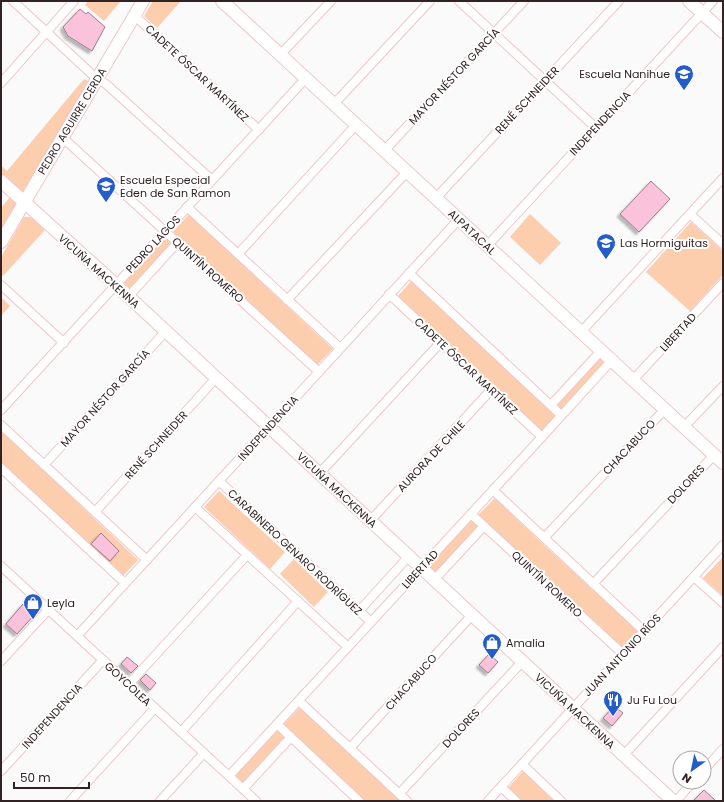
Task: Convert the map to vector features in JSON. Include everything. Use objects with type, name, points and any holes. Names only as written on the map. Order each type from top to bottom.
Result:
[{"type":"main road","name":"PEDRO AGUIRRE CERDA","points":[[1,242],[143,1]]},
{"type":"main road","name":"ALPATACAL","points":[[222,1],[718,459]]},
{"type":"main road","points":[[689,1],[723,32]]},
{"type":"main road","name":"VICUÑA MACKENNA","points":[[1,181],[166,331],[672,801]]},
{"type":"street","points":[[13,1],[97,79],[106,84],[212,180]]},
{"type":"street","points":[[1,83],[74,1]]},
{"type":"street","points":[[280,55],[330,1]]},
{"type":"street","points":[[334,104],[430,1]]},
{"type":"street","points":[[459,1],[596,128]]},
{"type":"street","name":"MAYOR NÉSTOR GARCÍA","points":[[384,151],[524,1]]},
{"type":"street","name":"RENÉ SCHNEIDER","points":[[436,198],[619,1]]},
{"type":"street","name":"INDEPENDENCIA","points":[[487,246],[713,1]]},
{"type":"street","name":"CADETE ÓSCAR MARTÍNEZ","points":[[134,16],[259,130]]},
{"type":"street","name":"PEDRO LAGOS","points":[[1,410],[306,78]]},
{"type":"street","points":[[238,254],[356,125]]},
{"type":"street","name":"QUINTÍN ROMERO","points":[[62,137],[319,372]]},
{"type":"street","points":[[288,300],[407,172]]},
{"type":"street","points":[[581,332],[723,178]]},
{"type":"street","points":[[187,207],[340,348]]},
{"type":"street","points":[[690,214],[723,244]]},
{"type":"street","name":"INDEPENDENCIA","points":[[77,636],[458,219]]},
{"type":"street","name":"PEDRO LAGOS","points":[[128,297],[178,242]]},
{"type":"street","points":[[409,273],[562,415]]},
{"type":"street","name":"LIBERTAD","points":[[633,380],[723,283]]},
{"type":"street","points":[[1,285],[64,343]]},
{"type":"street","name":"CADETE ÓSCAR MARTÍNEZ","points":[[390,294],[440,343],[542,437]]},
{"type":"street","name":"MAYOR NÉSTOR GARCÍA","points":[[44,465],[166,331]]},
{"type":"street","points":[[320,474],[440,343]]},
{"type":"street","points":[[551,405],[601,351]]},
{"type":"street","name":"LIBERTAD","points":[[229,776],[612,360]]},
{"type":"street","name":"RENÉ SCHNEIDER","points":[[95,512],[216,378]]},
{"type":"street","points":[[684,428],[723,386]]},
{"type":"street","name":"AURORA DE CHILE","points":[[370,521],[491,390]]},
{"type":"street","name":"CHACABUCO","points":[[544,538],[664,409]]},
{"type":"street","points":[[1,425],[147,560]]},
{"type":"street","name":"DOLORES","points":[[593,584],[718,459]]},
{"type":"street","points":[[1,468],[125,583]]},
{"type":"street","name":"CARABINERO GENARO RODRÍGUEZ","points":[[219,481],[371,622]]},
{"type":"street","points":[[493,490],[644,631]]},
{"type":"street","points":[[195,507],[348,647]]},
{"type":"street","name":"QUINTÍN ROMERO","points":[[471,514],[623,654]]},
{"type":"street","name":"LIBERTAD","points":[[434,580],[484,526]]},
{"type":"street","name":"JUAN ANTONIO RÍOS","points":[[488,801],[723,545]]},
{"type":"street","points":[[129,684],[247,555]]},
{"type":"street","name":"LIBERTAD","points":[[359,611],[409,556]]},
{"type":"street","name":"GOYCOLEA","points":[[1,566],[256,801]]},
{"type":"street","points":[[694,577],[723,602]]},
{"type":"street","points":[[181,732],[298,601]]},
{"type":"street","points":[[1,661],[48,610]]},
{"type":"street","name":"CHACABUCO","points":[[350,748],[472,615]]},
{"type":"street","points":[[623,756],[723,647]]},
{"type":"street","name":"INDEPENDENCIA","points":[[1,771],[103,660]]},
{"type":"street","name":"DOLORES","points":[[399,794],[522,662]]},
{"type":"street","points":[[299,701],[407,801]]},
{"type":"street","points":[[70,801],[155,708]]},
{"type":"street","points":[[277,724],[359,801]]},
{"type":"street","points":[[243,789],[291,737]]},
{"type":"street","points":[[712,761],[723,749]]},
{"type":"street","points":[[160,801],[204,753]]},
{"type":"street","points":[[522,764],[561,801]]},
{"type":"street","points":[[501,787],[516,801]]},
{"type":"street","points":[[676,801],[686,790]]},
{"type":"shaded area","points":[[88,1],[121,1],[104,21],[85,5]]},
{"type":"shaded area","points":[[153,1],[181,1],[157,28],[144,16]]},
{"type":"shaded area","points":[[84,79],[90,82],[24,192],[21,194],[1,175],[1,166],[7,171]]},
{"type":"shaded area","points":[[10,197],[17,203],[1,231],[1,208]]},
{"type":"shaded area","points":[[189,214],[333,349],[317,365],[173,232]]},
{"type":"shaded area","points":[[530,214],[561,243],[540,265],[510,237]]},
{"type":"shaded area","points":[[24,217],[31,217],[45,230],[3,276],[1,274],[1,257]]},
{"type":"shaded area","points":[[691,222],[723,251],[723,275],[690,311],[646,272]]},
{"type":"shaded area","points":[[166,235],[174,242],[131,289],[123,283]]},
{"type":"shaded area","points":[[412,280],[556,415],[542,431],[398,296]]},
{"type":"shaded area","points":[[1,297],[10,306],[1,316]]},
{"type":"shaded area","points":[[599,356],[607,362],[562,411],[555,405]]},
{"type":"shaded area","points":[[1,430],[138,560],[121,578],[1,464]]},
{"type":"shaded area","points":[[219,491],[285,552],[270,569],[204,507]]},
{"type":"shaded area","points":[[495,498],[640,633],[624,650],[478,515]]},
{"type":"shaded area","points":[[471,518],[479,526],[435,573],[426,565]]},
{"type":"shaded area","points":[[723,557],[723,596],[703,578]]},
{"type":"shaded area","points":[[294,559],[328,592],[314,607],[280,574]]},
{"type":"shaded area","points":[[300,707],[400,801],[365,801],[284,724]]},
{"type":"shaded area","points":[[277,729],[287,739],[244,785],[233,775]]},
{"type":"shaded area","points":[[523,771],[556,801],[520,801],[507,789]]},
{"type":"building","points":[[80,9],[86,14],[88,12],[105,27],[92,51],[68,36],[63,27]]},
{"type":"building","points":[[651,181],[670,199],[639,232],[620,214]]},
{"type":"building","points":[[101,533],[119,551],[110,561],[91,544]]},
{"type":"building","points":[[23,604],[35,614],[17,634],[6,624]]},
{"type":"building","points":[[489,654],[498,662],[488,673],[479,665]]},
{"type":"building","points":[[127,657],[138,666],[131,673],[121,664]]},
{"type":"building","points":[[146,674],[156,683],[150,690],[140,680]]},
{"type":"building","points":[[614,706],[623,713],[612,726],[603,718]]},
{"type":"building","points":[[704,790],[716,801],[693,801]]},
{"type":"place","name":"Escuela Nanihue","points":[[684,91]]},
{"type":"place","name":"Escuela Especial Eden de San Ramon","points":[[106,203]]},
{"type":"place","name":"Las Hormiguitas","points":[[606,260]]},
{"type":"place","name":"Leyla","points":[[33,620]]},
{"type":"place","name":"Amalia","points":[[492,660]]},
{"type":"place","name":"Ju Fu Lou","points":[[613,717]]}]
